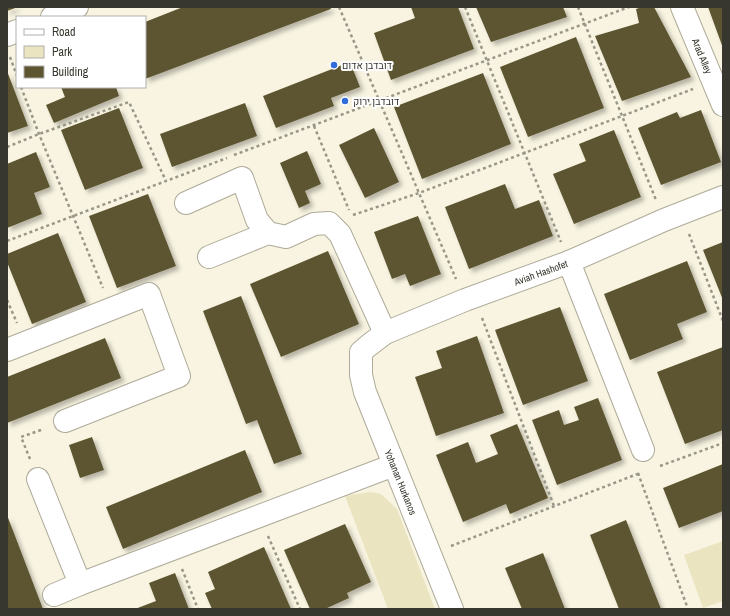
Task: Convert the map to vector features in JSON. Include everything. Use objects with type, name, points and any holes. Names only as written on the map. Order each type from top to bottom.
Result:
[{"type":"street","points":[[54,16],[77,7]]},
{"type":"street","name":"Arad Alley","points":[[682,7],[723,105]]},
{"type":"street","points":[[8,45],[16,33]]},
{"type":"street","points":[[186,204],[242,178],[257,220],[268,233]]},
{"type":"street","name":"Aviah Hashofet","points":[[361,352],[384,333],[469,299],[569,262],[672,217],[723,197]]},
{"type":"street","points":[[210,257],[268,233],[286,237],[314,224],[329,223],[340,234],[384,333]]},
{"type":"street","points":[[569,262],[643,450]]},
{"type":"street","points":[[7,350],[149,294],[179,376],[65,421]]},
{"type":"street","name":"Yohanan Hurkanos","points":[[361,352],[361,375],[364,392],[452,609]]},
{"type":"street","points":[[54,595],[394,465]]},
{"type":"street","points":[[38,479],[80,584]]},
{"type":"path","points":[[340,7],[419,193],[469,299],[554,506]]},
{"type":"path","points":[[465,7],[569,262]]},
{"type":"path","points":[[578,7],[622,116],[723,321]]},
{"type":"path","points":[[7,241],[628,7]]},
{"type":"path","points":[[8,45],[16,73]]},
{"type":"path","points":[[314,126],[352,215],[419,193],[713,81]]},
{"type":"path","points":[[21,88],[112,309]]},
{"type":"path","points":[[7,147],[129,102],[166,181]]},
{"type":"path","points":[[38,479],[21,437],[65,421]]},
{"type":"path","points":[[659,466],[723,443]]},
{"type":"path","points":[[643,450],[631,454],[688,609]]},
{"type":"path","points":[[430,554],[645,471]]},
{"type":"path","points":[[259,516],[300,609]]},
{"type":"path","points":[[173,549],[198,609]]},
{"type":"green space","points":[[370,492],[381,494],[397,509],[435,609],[388,609],[345,496]]},
{"type":"green space","points":[[723,541],[723,601],[703,608],[684,555]]},
{"type":"building","points":[[7,7],[18,7],[7,11]]},
{"type":"building","points":[[183,7],[330,7],[331,9],[146,79],[146,22]]},
{"type":"building","points":[[411,7],[458,7],[474,49],[391,80],[374,33],[415,18]]},
{"type":"building","points":[[476,7],[563,7],[567,17],[491,42]]},
{"type":"building","points":[[642,7],[654,7],[691,77],[622,101],[595,36],[639,23],[636,9]]},
{"type":"building","points":[[708,7],[723,7],[723,48]]},
{"type":"building","points":[[576,37],[604,108],[528,137],[500,67]]},
{"type":"building","points":[[350,62],[360,87],[331,98],[334,106],[276,128],[263,96]]},
{"type":"building","points":[[7,71],[28,126],[7,133]]},
{"type":"building","points":[[483,73],[511,144],[422,179],[394,107]]},
{"type":"building","points":[[61,88],[116,88],[119,96],[54,123],[46,105],[65,97]]},
{"type":"building","points":[[245,103],[257,136],[172,167],[160,134]]},
{"type":"building","points":[[119,108],[143,168],[85,190],[61,130]]},
{"type":"building","points":[[701,110],[721,162],[661,185],[638,128],[677,112],[680,118]]},
{"type":"building","points":[[374,128],[399,182],[365,198],[339,145]]},
{"type":"building","points":[[614,130],[641,197],[574,224],[553,174],[586,161],[579,144]]},
{"type":"building","points":[[307,151],[321,184],[305,191],[310,203],[299,208],[280,163]]},
{"type":"building","points":[[36,152],[50,187],[34,193],[42,214],[7,228],[7,164]]},
{"type":"building","points":[[505,184],[515,209],[539,200],[553,236],[469,269],[445,207]]},
{"type":"building","points":[[148,194],[176,266],[117,288],[89,216]]},
{"type":"building","points":[[418,216],[441,274],[410,286],[405,274],[392,279],[374,232]]},
{"type":"building","points":[[58,233],[86,302],[32,324],[7,262],[7,254]]},
{"type":"building","points":[[723,242],[723,300],[703,250]]},
{"type":"building","points":[[328,251],[359,324],[281,357],[250,284]]},
{"type":"building","points":[[687,261],[707,312],[677,324],[683,339],[630,360],[604,294]]},
{"type":"building","points":[[241,296],[302,454],[274,464],[257,420],[246,424],[203,311]]},
{"type":"building","points":[[560,307],[588,381],[523,405],[495,330]]},
{"type":"building","points":[[477,336],[504,413],[436,436],[415,377],[442,368],[436,351]]},
{"type":"building","points":[[105,338],[121,378],[7,423],[7,377]]},
{"type":"building","points":[[723,347],[723,430],[685,444],[657,372]]},
{"type":"building","points":[[598,398],[622,460],[557,485],[532,420],[559,410],[564,425],[579,420],[574,407]]},
{"type":"building","points":[[517,424],[548,498],[510,514],[506,504],[463,522],[436,455],[468,442],[476,463],[498,454],[490,435]]},
{"type":"building","points":[[92,437],[104,470],[80,478],[69,445]]},
{"type":"building","points":[[245,450],[262,492],[123,549],[106,507]]},
{"type":"building","points":[[723,464],[723,511],[679,528],[663,488]]},
{"type":"building","points":[[7,515],[43,609],[7,609]]},
{"type":"building","points":[[626,520],[661,609],[619,609],[590,535]]},
{"type":"building","points":[[345,524],[371,582],[347,593],[349,598],[325,609],[310,609],[284,550]]},
{"type":"building","points":[[264,547],[291,609],[212,609],[205,593],[215,589],[208,572]]},
{"type":"building","points":[[543,553],[565,609],[522,609],[505,568]]},
{"type":"building","points":[[175,573],[189,609],[135,609],[156,601],[149,583]]},
{"type":"place","name":"דובדבן אדום","points":[[334,65]]},
{"type":"place","name":"דובדבן ירוק","points":[[345,101]]}]
